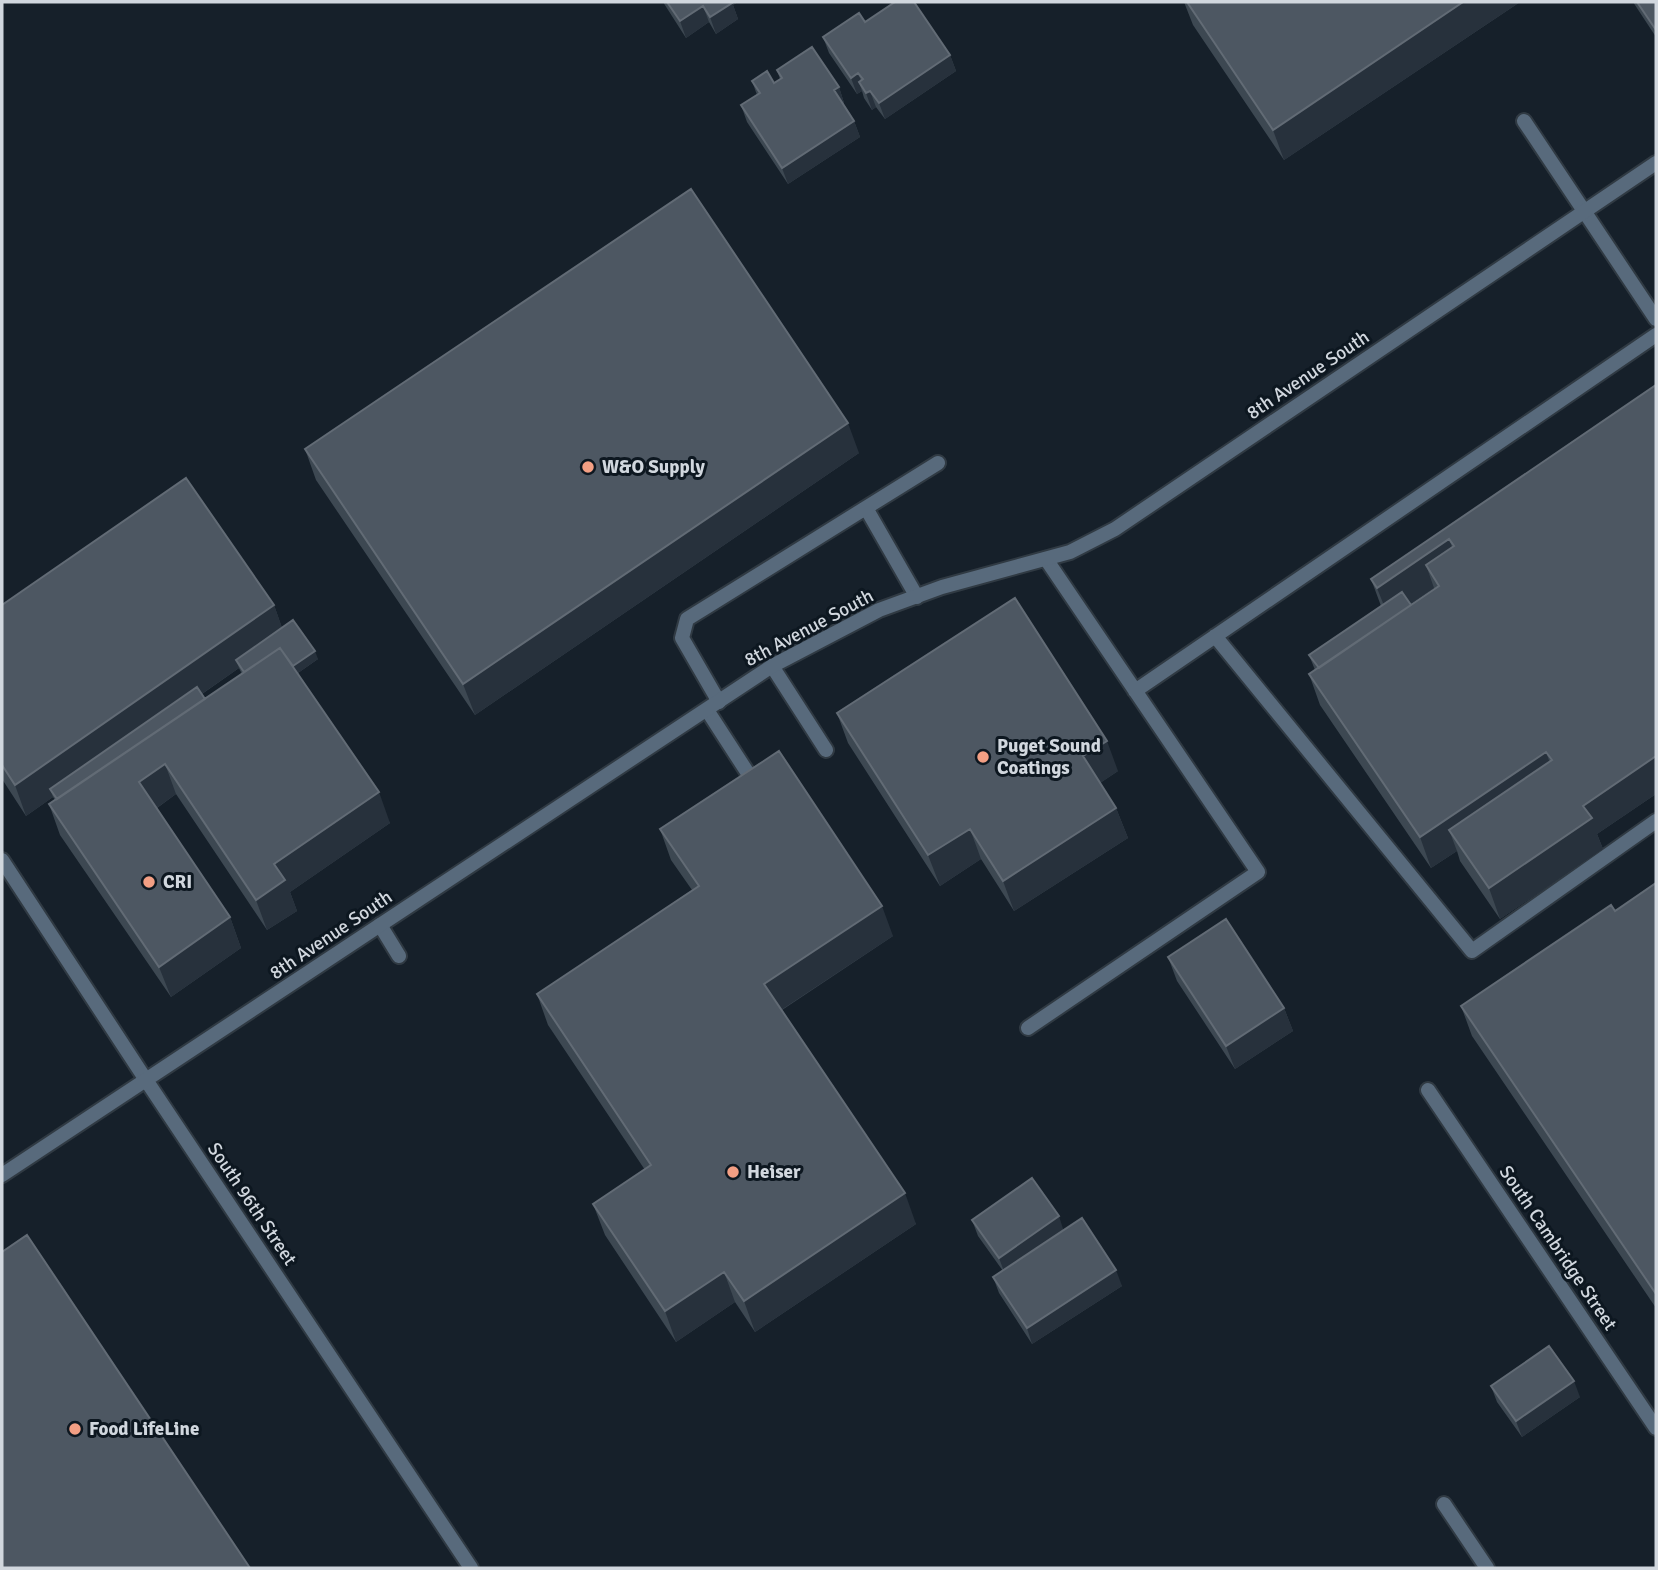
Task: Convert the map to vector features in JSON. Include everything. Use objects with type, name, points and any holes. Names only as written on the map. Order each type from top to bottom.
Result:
[{"type":"street","points":[[1524,121],[1656,319]]},
{"type":"street","name":"8th Avenue South","points":[[2,1175],[772,666],[879,610],[942,587],[1070,552],[1115,529],[1656,163]]},
{"type":"street","points":[[1135,691],[1656,335]]},
{"type":"street","points":[[751,778],[713,706],[682,638],[687,620],[938,463]]},
{"type":"street","points":[[866,508],[917,597]]},
{"type":"street","points":[[1028,1028],[1258,872],[1046,559]]},
{"type":"street","points":[[1215,636],[1472,951],[1656,821]]},
{"type":"street","points":[[772,666],[826,750]]},
{"type":"street","name":"South 96th Street","points":[[2,860],[471,1568]]},
{"type":"street","points":[[380,925],[399,956]]},
{"type":"street","name":"South Cambridge Street","points":[[1428,1090],[1656,1428]]},
{"type":"street","points":[[1444,1504],[1487,1568]]},
{"type":"building","points":[[667,2],[732,3],[710,17],[703,6],[680,21]]},
{"type":"building","points":[[895,2],[914,2],[950,55],[879,103],[870,91],[866,93],[859,82],[863,79],[858,73],[851,78],[823,37],[859,13],[865,22]]},
{"type":"building","points":[[1187,2],[1463,2],[1273,130]]},
{"type":"building","points":[[1637,2],[1656,2],[1656,30]]},
{"type":"building","points":[[812,47],[839,87],[834,90],[854,121],[782,168],[741,105],[760,93],[752,81],[767,71],[774,83],[782,78],[777,70]]},
{"type":"building","name":"W&O Supply","points":[[691,189],[848,423],[463,684],[305,449]]},
{"type":"building","points":[[1656,385],[1656,756],[1583,806],[1592,818],[1489,888],[1449,830],[1552,760],[1546,752],[1420,837],[1309,674],[1439,586],[1426,565],[1454,546],[1449,539],[1377,588],[1371,579]]},
{"type":"building","points":[[186,478],[274,605],[15,785],[2,765],[2,605]]},
{"type":"building","points":[[1402,592],[1411,605],[1319,668],[1309,655]]},
{"type":"building","name":"Puget Sound Coatings","points":[[1015,598],[1107,741],[1083,756],[1116,808],[1003,881],[970,829],[928,855],[837,713]]},
{"type":"building","points":[[293,620],[315,651],[293,666],[280,648],[244,672],[236,660]]},
{"type":"building","points":[[280,648],[379,792],[274,864],[285,880],[256,900],[165,764],[139,782],[230,917],[159,967],[49,804]]},
{"type":"building","points":[[197,687],[205,699],[57,799],[50,789]]},
{"type":"building","points":[[779,751],[882,906],[764,984],[905,1193],[744,1301],[724,1272],[665,1311],[593,1204],[651,1165],[537,994],[699,886],[660,829]]},
{"type":"building","points":[[1656,883],[1656,1294],[1461,1006],[1611,905],[1615,911]]},
{"type":"building","points":[[1226,919],[1284,1008],[1226,1046],[1168,957]]},
{"type":"building","points":[[1032,1178],[1059,1216],[999,1258],[972,1220]]},
{"type":"building","points":[[1082,1218],[1116,1270],[1027,1328],[993,1277]]},
{"type":"building","name":"Food LifeLine","points":[[27,1235],[250,1568],[2,1568],[2,1252]]},
{"type":"building","points":[[1549,1346],[1574,1381],[1516,1421],[1491,1386]]},
{"type":"place","name":"W&O Supply","points":[[588,467]]},
{"type":"place","name":"Puget Sound Coatings","points":[[983,757]]},
{"type":"place","name":"CRI","points":[[149,882]]},
{"type":"place","name":"Heiser","points":[[733,1172]]},
{"type":"place","name":"Food LifeLine","points":[[75,1429]]}]
